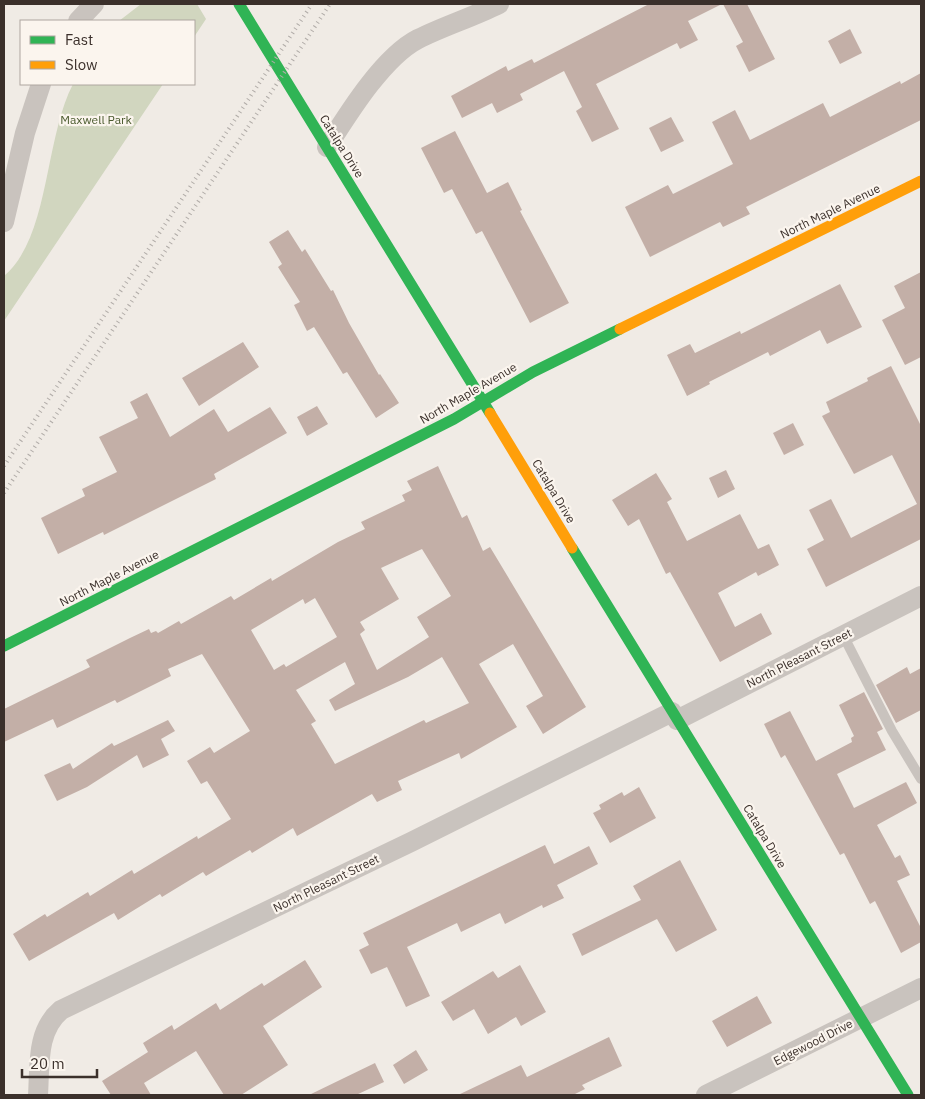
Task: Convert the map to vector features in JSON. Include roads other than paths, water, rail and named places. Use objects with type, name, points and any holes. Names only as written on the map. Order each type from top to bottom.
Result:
[{"type":"street","points":[[79,20],[94,4]]},
{"type":"street","name":"Catalpa Drive","points":[[239,4],[908,1095]]},
{"type":"street","points":[[327,147],[380,72],[401,51],[417,40],[500,4]]},
{"type":"street","points":[[4,222],[25,132],[42,85]]},
{"type":"street","name":"North Maple Avenue","points":[[4,646],[454,420],[532,372],[921,181]]},
{"type":"street","name":"North Pleasant Street","points":[[38,1095],[42,1038],[50,1019],[61,1010],[921,596]]},
{"type":"street","name":"Edgewood Drive","points":[[706,1095],[921,988]]},
{"type":"lane","points":[[842,635],[892,731],[921,779]]},
{"type":"railway","points":[[4,466],[312,4]]},
{"type":"railway","points":[[4,493],[330,4]]},
{"type":"park label","name":"Maxwell Park","points":[[96,119]]}]
